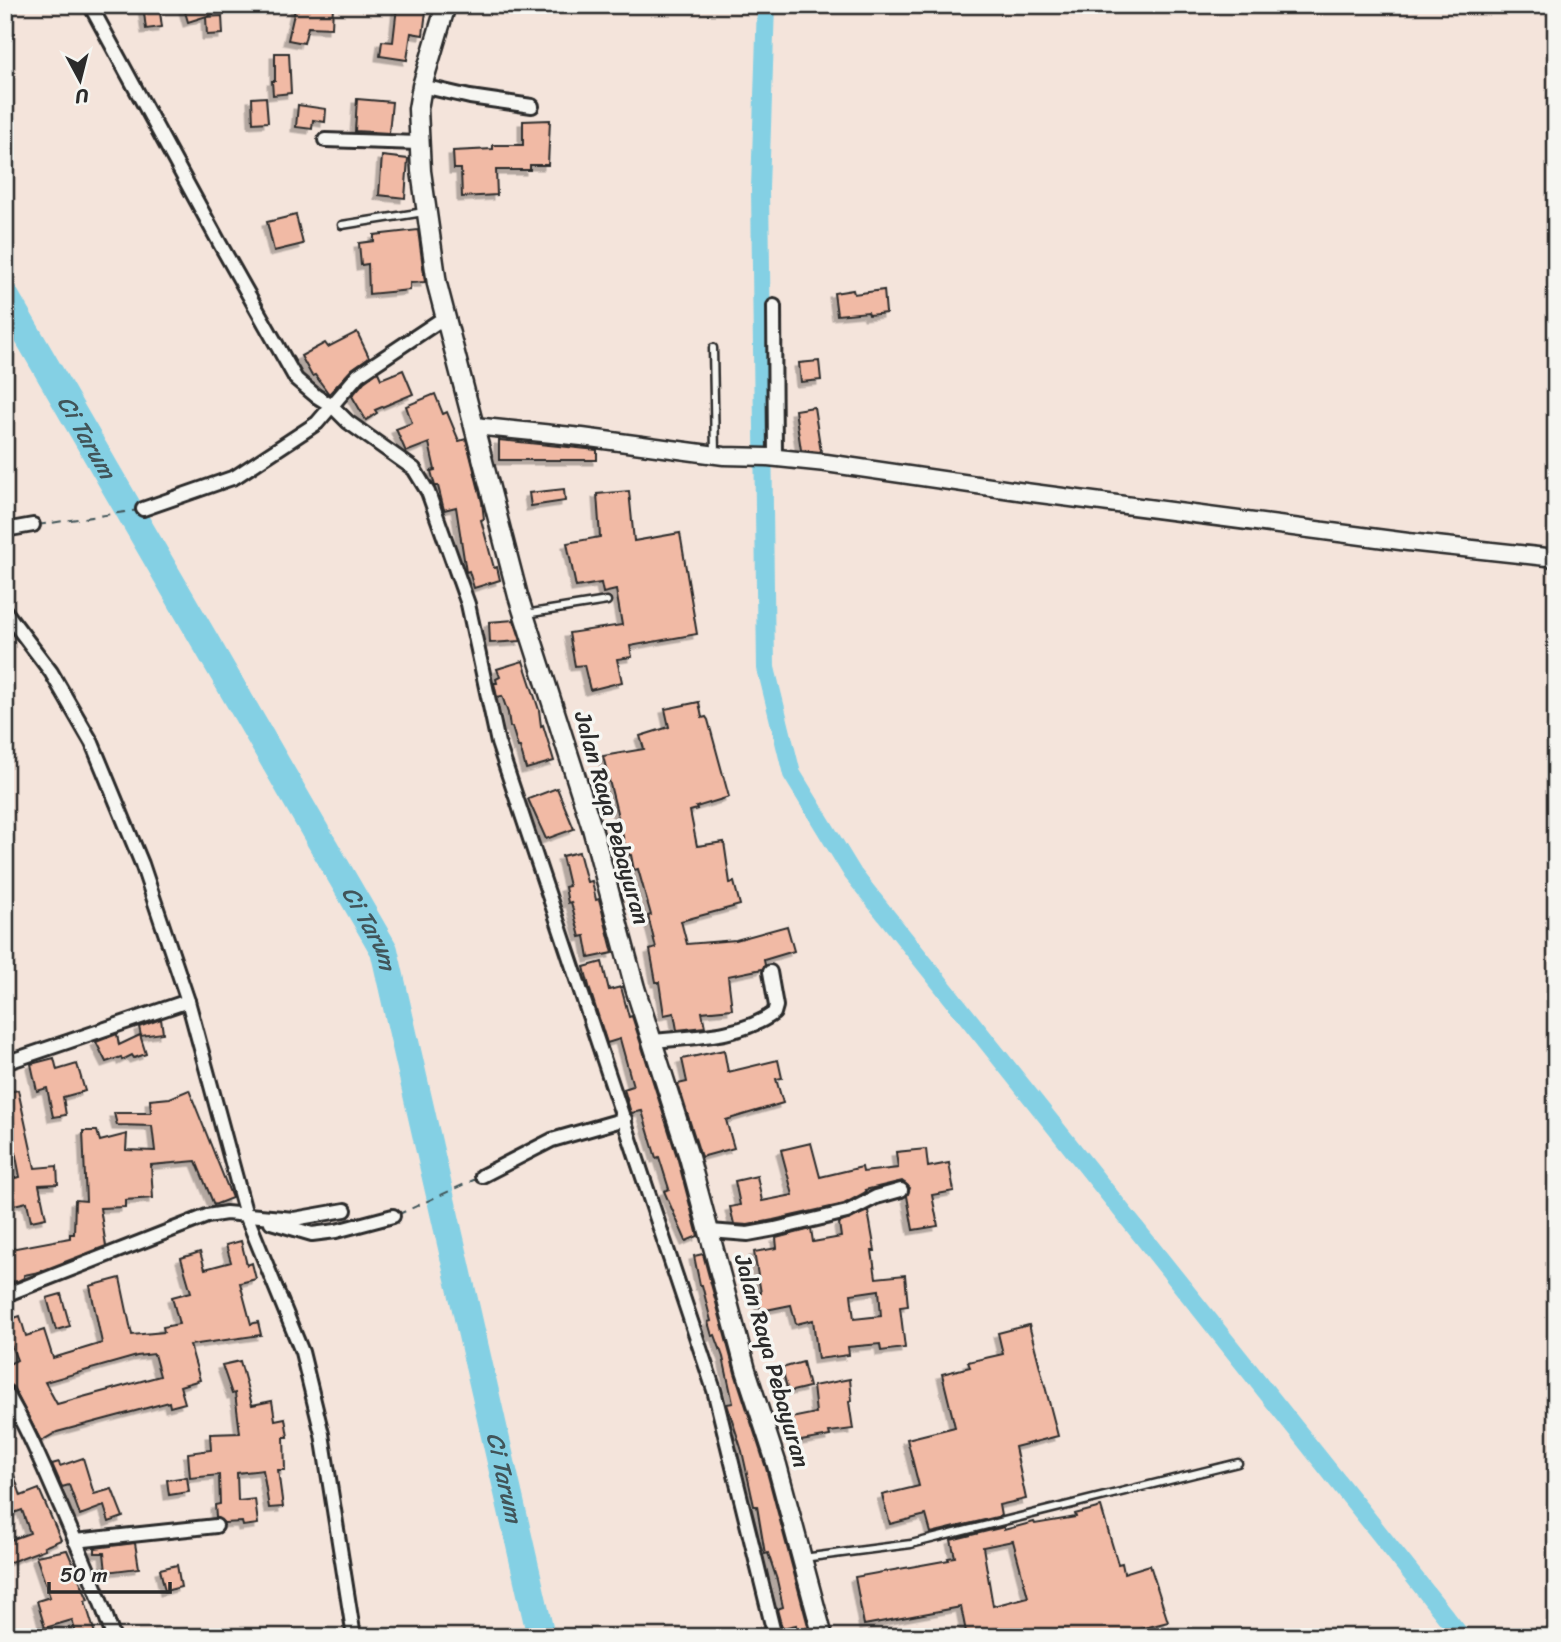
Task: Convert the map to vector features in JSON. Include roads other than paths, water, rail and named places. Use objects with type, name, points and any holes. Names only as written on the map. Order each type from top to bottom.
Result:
[{"type":"main road","name":"Jalan Raya Pebayuran","points":[[446,5],[422,86],[418,109],[426,212],[437,284],[523,614],[592,828],[635,988],[654,1041],[710,1231],[746,1370],[777,1465],[822,1637]]},
{"type":"street","points":[[90,5],[296,379],[332,406],[348,422],[414,469],[428,492],[468,604],[498,743],[714,1390],[775,1637]]},
{"type":"street","points":[[422,86],[470,97],[532,106]]},
{"type":"street","points":[[325,140],[419,143]]},
{"type":"street","points":[[771,457],[774,306]]},
{"type":"street","points":[[143,509],[235,477],[317,423],[358,375],[445,317]]},
{"type":"street","points":[[474,426],[719,455],[771,457],[1408,542],[1556,558]]},
{"type":"street","points":[[5,530],[33,525]]},
{"type":"street","points":[[5,611],[51,672],[92,743],[142,864],[188,1001],[246,1215],[302,1352],[322,1434],[354,1637]]},
{"type":"street","points":[[654,1041],[717,1035],[762,1021],[775,1013],[770,972]]},
{"type":"street","points":[[5,1063],[188,1001]]},
{"type":"street","points":[[482,1176],[552,1140],[625,1119]]},
{"type":"street","points":[[710,1231],[748,1234],[775,1230],[847,1212],[876,1197],[901,1190]]},
{"type":"street","points":[[5,1295],[207,1216],[226,1213],[294,1219],[345,1210]]},
{"type":"street","points":[[246,1215],[312,1234],[336,1231],[393,1216]]},
{"type":"street","points":[[5,1391],[44,1469],[103,1605],[113,1637]]},
{"type":"street","points":[[75,1541],[216,1526]]},
{"type":"lane","points":[[342,225],[426,212]]},
{"type":"lane","points":[[713,348],[719,455]]},
{"type":"lane","points":[[523,614],[607,601]]},
{"type":"lane","points":[[802,1558],[911,1544],[1238,1463]]},
{"type":"waterway","points":[[766,5],[760,188],[766,668],[792,774],[853,874],[1462,1637]]},
{"type":"waterway","name":"Ci Tarum","points":[[5,296],[384,950],[541,1637]]}]
